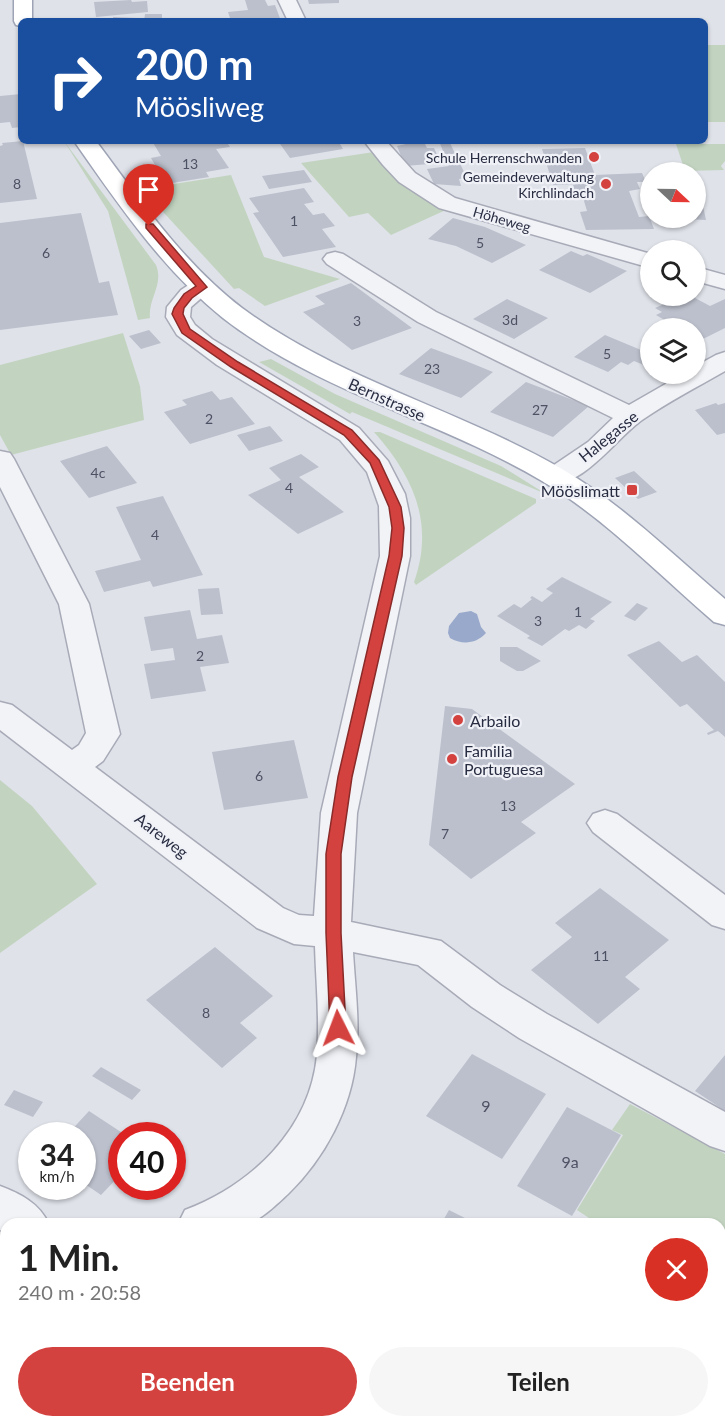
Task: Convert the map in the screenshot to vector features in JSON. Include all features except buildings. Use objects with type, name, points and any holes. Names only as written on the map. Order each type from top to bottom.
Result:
[{"type":"main road","points":[[22,0],[23,18]]},
{"type":"main road","name":"Bernstrasse","points":[[87,144],[162,243],[195,292],[330,374],[515,454],[555,477],[617,522],[725,615]]},
{"type":"street","points":[[286,0],[295,18]]},
{"type":"street","name":"Höheweg","points":[[377,144],[403,176],[447,203],[640,258]]},
{"type":"street","points":[[335,259],[427,317],[630,416]]},
{"type":"street","points":[[706,277],[725,282]]},
{"type":"street","points":[[195,292],[179,308],[177,314],[186,331],[203,344],[348,432],[375,462],[395,507],[398,528],[395,556],[339,813],[334,854],[333,933],[338,1058],[333,1084],[324,1113],[301,1149],[278,1176],[254,1197],[231,1212],[216,1218]]},
{"type":"street","name":"Halegasse","points":[[555,477],[598,448],[630,416],[725,360]]},
{"type":"street","points":[[0,459],[74,604],[103,734],[97,746],[73,766]]},
{"type":"street","name":"Aareweg","points":[[0,713],[73,766],[270,918],[294,928],[333,933],[428,952],[486,996],[533,1026],[725,1132]]},
{"type":"street","points":[[605,823],[725,915]]},
{"type":"street","points":[[0,1205],[18,1218]]},
{"type":"green space","points":[[708,45],[725,45],[725,122],[708,122]]},
{"type":"green space","points":[[66,144],[156,265],[158,279],[151,304],[150,318],[138,320],[108,211]]},
{"type":"green space","points":[[676,144],[725,144],[725,161],[721,166],[724,170],[706,170],[706,162],[682,162]]},
{"type":"green space","points":[[374,152],[448,209],[391,235],[368,213],[349,217],[301,163]]},
{"type":"green space","points":[[231,175],[264,257],[340,279],[265,306],[239,288],[234,289],[142,189]]},
{"type":"green space","points":[[123,333],[140,386],[144,420],[11,455],[0,435],[0,365]]},
{"type":"green space","points":[[271,359],[335,394],[501,466],[546,494],[352,412],[350,414],[259,362]]},
{"type":"green space","points":[[374,432],[380,432],[536,499],[536,503],[416,585],[414,582],[422,540],[421,520],[416,501],[400,466]]},
{"type":"green space","points":[[0,780],[32,806],[97,884],[0,953]]},
{"type":"green space","points":[[630,1104],[725,1154],[725,1218],[589,1218],[577,1210],[623,1135],[612,1130]]},
{"type":"water","points":[[471,611],[477,614],[481,627],[486,633],[469,642],[459,642],[450,638],[449,626],[459,613]]},
{"type":"place","name":"Schule Herrenschwanden","points":[[594,157]]},
{"type":"place","name":"Gemeindeverwaltung Kirchlindach","points":[[606,184]]},
{"type":"place","name":"Mööslimatt","points":[[632,490]]},
{"type":"place","name":"Arbailo","points":[[458,720]]},
{"type":"place","name":"Familia Portuguesa","points":[[452,759]]},
{"type":"route","points":[[149,226],[202,287],[182,301],[179,308],[177,314],[186,331],[234,365],[348,432],[375,462],[387,484],[395,507],[398,528],[395,556],[345,777],[334,854],[333,933],[338,1028]]}]
